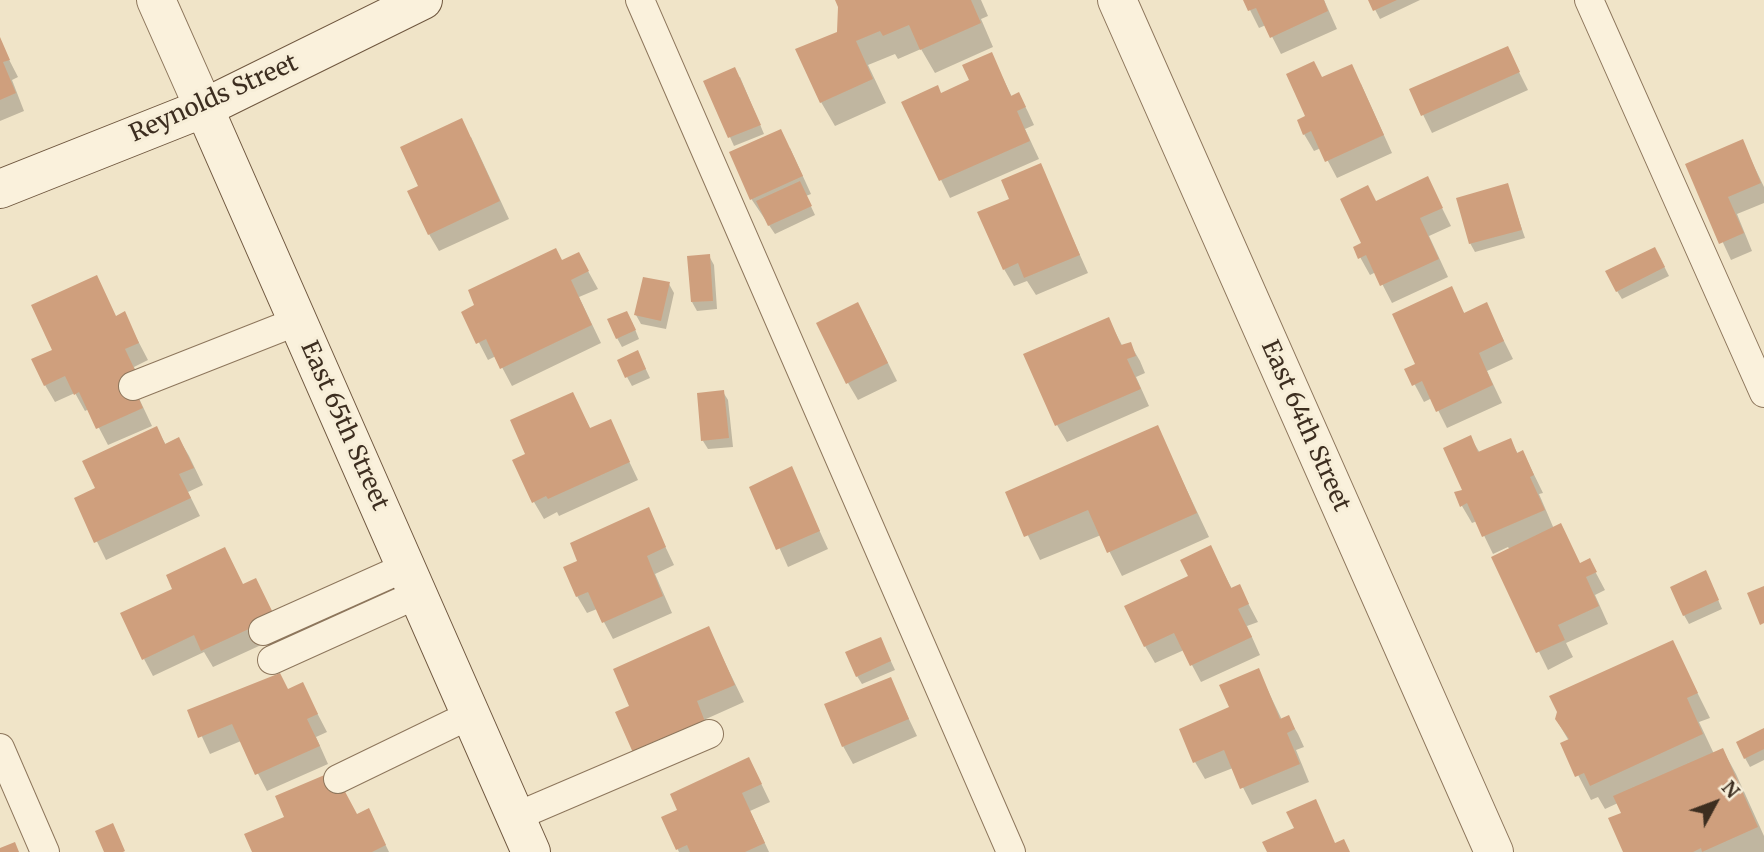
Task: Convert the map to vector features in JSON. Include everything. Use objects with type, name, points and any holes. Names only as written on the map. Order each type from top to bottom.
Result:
[{"type":"street","name":"East 65th Street","points":[[156,0],[531,852]]},
{"type":"street","name":"Reynolds Street","points":[[0,189],[204,108],[423,0]]},
{"type":"street","name":"East 64th Street","points":[[1117,0],[1494,852]]},
{"type":"lane","points":[[640,0],[1011,852]]},
{"type":"lane","points":[[1589,0],[1764,393]]},
{"type":"lane","points":[[133,386],[298,321]]},
{"type":"lane","points":[[263,631],[412,581]]},
{"type":"lane","points":[[272,660],[412,581]]},
{"type":"lane","points":[[338,779],[470,715]]},
{"type":"lane","points":[[516,817],[709,734]]},
{"type":"lane","points":[[0,748],[45,852]]},
{"type":"building","points":[[835,0],[971,0],[981,23],[920,50],[909,25],[883,36],[880,31],[856,41],[873,79],[820,103],[795,49],[837,32],[838,7]]},
{"type":"building","points":[[1243,0],[1324,0],[1328,11],[1270,38],[1256,8],[1248,11]]},
{"type":"building","points":[[1368,0],[1397,0],[1373,11]]},
{"type":"building","points":[[0,37],[10,60],[3,62],[16,93],[0,100]]},
{"type":"building","points":[[1508,46],[1520,72],[1421,116],[1409,89]]},
{"type":"building","points":[[992,52],[1011,96],[1019,92],[1026,107],[1017,111],[1030,141],[939,181],[901,102],[938,85],[941,93],[969,80],[962,65]]},
{"type":"building","points":[[1314,61],[1322,77],[1352,64],[1384,135],[1325,162],[1311,131],[1303,135],[1297,120],[1305,116],[1286,74]]},
{"type":"building","points":[[735,67],[761,125],[728,138],[703,81]]},
{"type":"building","points":[[462,118],[500,201],[428,235],[407,191],[418,186],[400,147]]},
{"type":"building","points":[[781,129],[803,176],[750,200],[729,152]]},
{"type":"building","points":[[1743,139],[1761,183],[1728,197],[1744,233],[1719,244],[1685,164]]},
{"type":"building","points":[[1041,163],[1080,255],[1024,278],[1018,263],[1003,270],[977,212],[1009,199],[1001,180]]},
{"type":"building","points":[[1428,176],[1443,208],[1420,218],[1439,259],[1380,286],[1366,255],[1358,259],[1353,247],[1361,243],[1340,199],[1368,185],[1376,201]]},
{"type":"building","points":[[800,181],[812,206],[768,226],[756,201]]},
{"type":"building","points":[[1508,183],[1522,230],[1469,244],[1456,198]]},
{"type":"building","points":[[1655,247],[1665,267],[1616,292],[1605,271]]},
{"type":"building","points":[[556,248],[562,260],[579,252],[589,271],[571,280],[592,325],[500,369],[486,339],[476,344],[461,312],[474,305],[468,290]]},
{"type":"building","points":[[710,254],[713,301],[691,302],[687,256]]},
{"type":"building","points":[[97,275],[116,316],[125,311],[139,343],[125,349],[135,370],[128,374],[143,408],[96,429],[79,392],[74,395],[65,376],[44,386],[31,359],[52,350],[31,305]]},
{"type":"building","points":[[643,277],[670,282],[661,321],[634,315]]},
{"type":"building","points":[[1452,286],[1464,313],[1487,302],[1504,341],[1479,353],[1493,385],[1436,412],[1422,381],[1412,386],[1404,369],[1415,364],[1392,314]]},
{"type":"building","points":[[858,302],[888,363],[846,384],[816,323]]},
{"type":"building","points":[[627,311],[636,330],[616,339],[607,319]]},
{"type":"building","points":[[1109,317],[1121,345],[1131,342],[1136,356],[1127,359],[1141,389],[1055,426],[1023,354]]},
{"type":"building","points":[[638,350],[646,369],[625,378],[617,360]]},
{"type":"building","points":[[724,390],[729,438],[701,441],[697,393]]},
{"type":"building","points":[[573,392],[590,428],[611,419],[630,462],[548,499],[546,496],[532,503],[512,460],[525,454],[510,420]]},
{"type":"building","points":[[1158,425],[1197,513],[1107,553],[1088,510],[1024,537],[1005,492]]},
{"type":"building","points":[[157,426],[165,444],[179,437],[194,468],[179,474],[191,498],[94,543],[74,498],[95,488],[82,461]]},
{"type":"building","points":[[1471,435],[1478,452],[1511,438],[1517,453],[1523,450],[1534,475],[1530,477],[1545,510],[1482,537],[1467,503],[1460,507],[1454,492],[1462,490],[1443,448]]},
{"type":"building","points":[[792,466],[820,531],[776,550],[749,487]]},
{"type":"building","points":[[649,507],[666,547],[647,556],[663,596],[602,623],[588,592],[576,597],[563,567],[577,561],[570,543]]},
{"type":"building","points":[[1561,523],[1580,563],[1590,558],[1597,572],[1586,577],[1599,606],[1558,625],[1565,640],[1536,653],[1491,557]]},
{"type":"building","points":[[1211,545],[1231,588],[1240,584],[1249,604],[1238,609],[1252,637],[1190,666],[1174,633],[1144,647],[1124,606],[1188,576],[1180,560]]},
{"type":"building","points":[[225,547],[243,584],[256,578],[275,617],[201,651],[194,635],[142,660],[120,613],[172,589],[166,575]]},
{"type":"building","points":[[1706,570],[1719,600],[1683,616],[1670,587]]},
{"type":"building","points":[[1764,586],[1764,623],[1760,625],[1747,593]]},
{"type":"building","points":[[709,626],[735,685],[697,701],[706,724],[634,755],[615,712],[629,706],[613,669]]},
{"type":"building","points":[[881,637],[891,661],[856,677],[845,652]]},
{"type":"building","points":[[1673,640],[1698,693],[1687,698],[1703,734],[1590,786],[1584,773],[1575,777],[1560,743],[1569,739],[1555,719],[1557,712],[1549,696]]},
{"type":"building","points":[[1259,668],[1280,719],[1289,715],[1295,729],[1287,733],[1300,764],[1240,789],[1224,750],[1193,763],[1179,729],[1229,707],[1219,685]]},
{"type":"building","points":[[280,673],[288,689],[303,682],[318,714],[307,719],[320,746],[255,775],[232,724],[198,738],[187,710]]},
{"type":"building","points":[[891,677],[909,719],[842,747],[824,704]]},
{"type":"building","points":[[1764,728],[1764,749],[1744,759],[1736,742]]},
{"type":"building","points":[[1723,748],[1758,827],[1702,852],[1701,848],[1693,852],[1623,852],[1608,818],[1621,813],[1613,796]]},
{"type":"building","points":[[749,757],[762,784],[742,793],[765,843],[745,852],[690,852],[687,845],[676,850],[661,817],[677,810],[670,794]]},
{"type":"building","points":[[334,771],[357,814],[369,808],[386,845],[372,852],[252,852],[244,834],[284,817],[275,796]]},
{"type":"building","points":[[1316,799],[1335,843],[1344,839],[1350,852],[1267,852],[1262,842],[1294,828],[1286,812]]},
{"type":"building","points":[[113,823],[125,851],[123,852],[104,852],[95,831]]},
{"type":"building","points":[[15,842],[19,852],[0,852],[0,848]]}]
